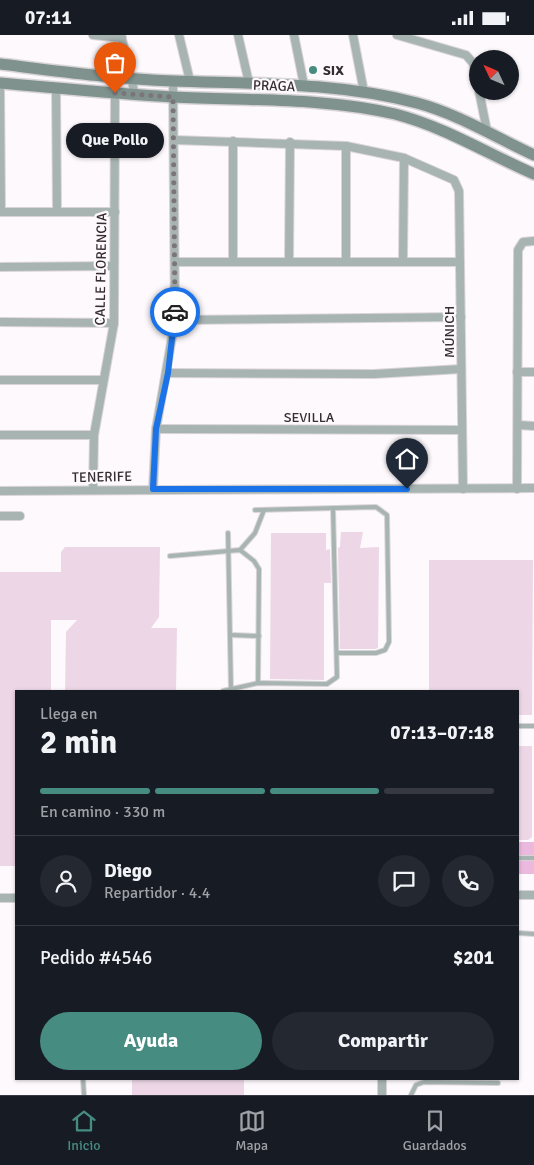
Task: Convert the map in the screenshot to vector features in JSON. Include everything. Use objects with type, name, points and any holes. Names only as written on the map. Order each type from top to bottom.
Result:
[{"type":"street","points":[[93,35],[122,37],[133,78],[135,95]]},
{"type":"street","points":[[179,35],[190,81]]},
{"type":"street","points":[[238,35],[250,83]]},
{"type":"street","points":[[294,35],[304,85]]},
{"type":"street","points":[[354,35],[364,92]]},
{"type":"street","points":[[397,35],[462,53],[469,59]]},
{"type":"street","name":"PRAGA","points":[[0,64],[113,77],[304,85],[364,92],[419,104],[487,131],[534,155]]},
{"type":"street","name":"CALLE FLORENCIA","points":[[92,490],[94,435],[114,323],[115,93],[113,77]]},
{"type":"street","points":[[153,489],[156,429],[168,373],[175,320],[173,81]]},
{"type":"street","points":[[0,83],[0,212],[115,212]]},
{"type":"street","name":"PRAGA","points":[[0,83],[135,95],[317,102],[369,109],[417,120],[534,174]]},
{"type":"street","points":[[56,88],[57,211]]},
{"type":"street","points":[[481,100],[487,131]]},
{"type":"street","points":[[174,140],[346,146],[404,159],[403,261]]},
{"type":"street","points":[[233,141],[234,262]]},
{"type":"street","points":[[289,260],[290,143]]},
{"type":"street","points":[[346,146],[346,261]]},
{"type":"street","name":"MÚNICH","points":[[404,159],[450,177],[459,191],[463,489]]},
{"type":"street","points":[[518,489],[518,249],[523,242],[534,241]]},
{"type":"street","points":[[175,262],[289,260],[460,262]]},
{"type":"street","points":[[0,267],[114,266]]},
{"type":"street","points":[[175,320],[461,317]]},
{"type":"street","points":[[0,322],[114,323]]},
{"type":"street","points":[[168,373],[374,374],[461,369]]},
{"type":"street","points":[[517,372],[534,372]]},
{"type":"street","points":[[0,380],[103,379]]},
{"type":"street","points":[[518,425],[534,426]]},
{"type":"street","name":"SEVILLA","points":[[156,429],[462,430]]},
{"type":"street","points":[[0,435],[94,435]]},
{"type":"street","name":"TENERIFE","points":[[0,491],[534,488]]},
{"type":"street","points":[[0,516],[20,516]]},
{"type":"street","points":[[519,895],[534,895]]},
{"type":"street","points":[[0,898],[15,898]]},
{"type":"street","points":[[382,1080],[382,1095]]},
{"type":"lane","points":[[255,510],[376,507],[387,515],[389,642],[385,650],[376,653],[338,653]]},
{"type":"lane","points":[[228,533],[231,690],[258,683],[327,684],[337,677],[338,653],[333,508]]},
{"type":"lane","points":[[240,550],[255,533],[264,510]]},
{"type":"lane","points":[[170,556],[240,550],[254,561],[259,569],[260,636],[258,683]]},
{"type":"lane","points":[[231,635],[260,636]]},
{"type":"lane","points":[[519,726],[534,726]]},
{"type":"lane","points":[[519,858],[534,858]]},
{"type":"lane","points":[[519,933],[534,933]]},
{"type":"lane","points":[[84,1080],[84,1095]]},
{"type":"lane","points":[[411,1095],[416,1085],[424,1082],[498,1083]]},
{"type":"shaded area","points":[[519,842],[534,842],[534,874],[519,874]]},
{"type":"building","points":[[341,532],[363,532],[360,548],[379,547],[378,648],[375,649],[340,649],[338,548],[340,547]]},
{"type":"building","points":[[271,533],[326,533],[326,550],[330,549],[331,583],[324,583],[324,680],[270,679]]},
{"type":"building","points":[[65,547],[160,547],[159,617],[151,628],[177,628],[176,690],[65,690],[66,632],[77,620],[51,620],[51,690],[15,690],[15,866],[0,866],[0,572],[61,572],[61,552]]},
{"type":"building","points":[[429,560],[533,560],[532,715],[519,715],[519,690],[429,690]]},
{"type":"building","points":[[519,746],[532,746],[532,837],[528,840],[519,840]]},
{"type":"building","points":[[132,1080],[244,1080],[244,1095],[132,1095]]},
{"type":"way so far","points":[[115,93],[173,97],[175,312]]},
{"type":"place","name":"SIX","points":[[313,70]]},
{"type":"place","name":"Que Pollo","points":[[115,93]]},
{"type":"route","points":[[175,312],[168,373],[156,429],[153,489],[407,489]]}]
